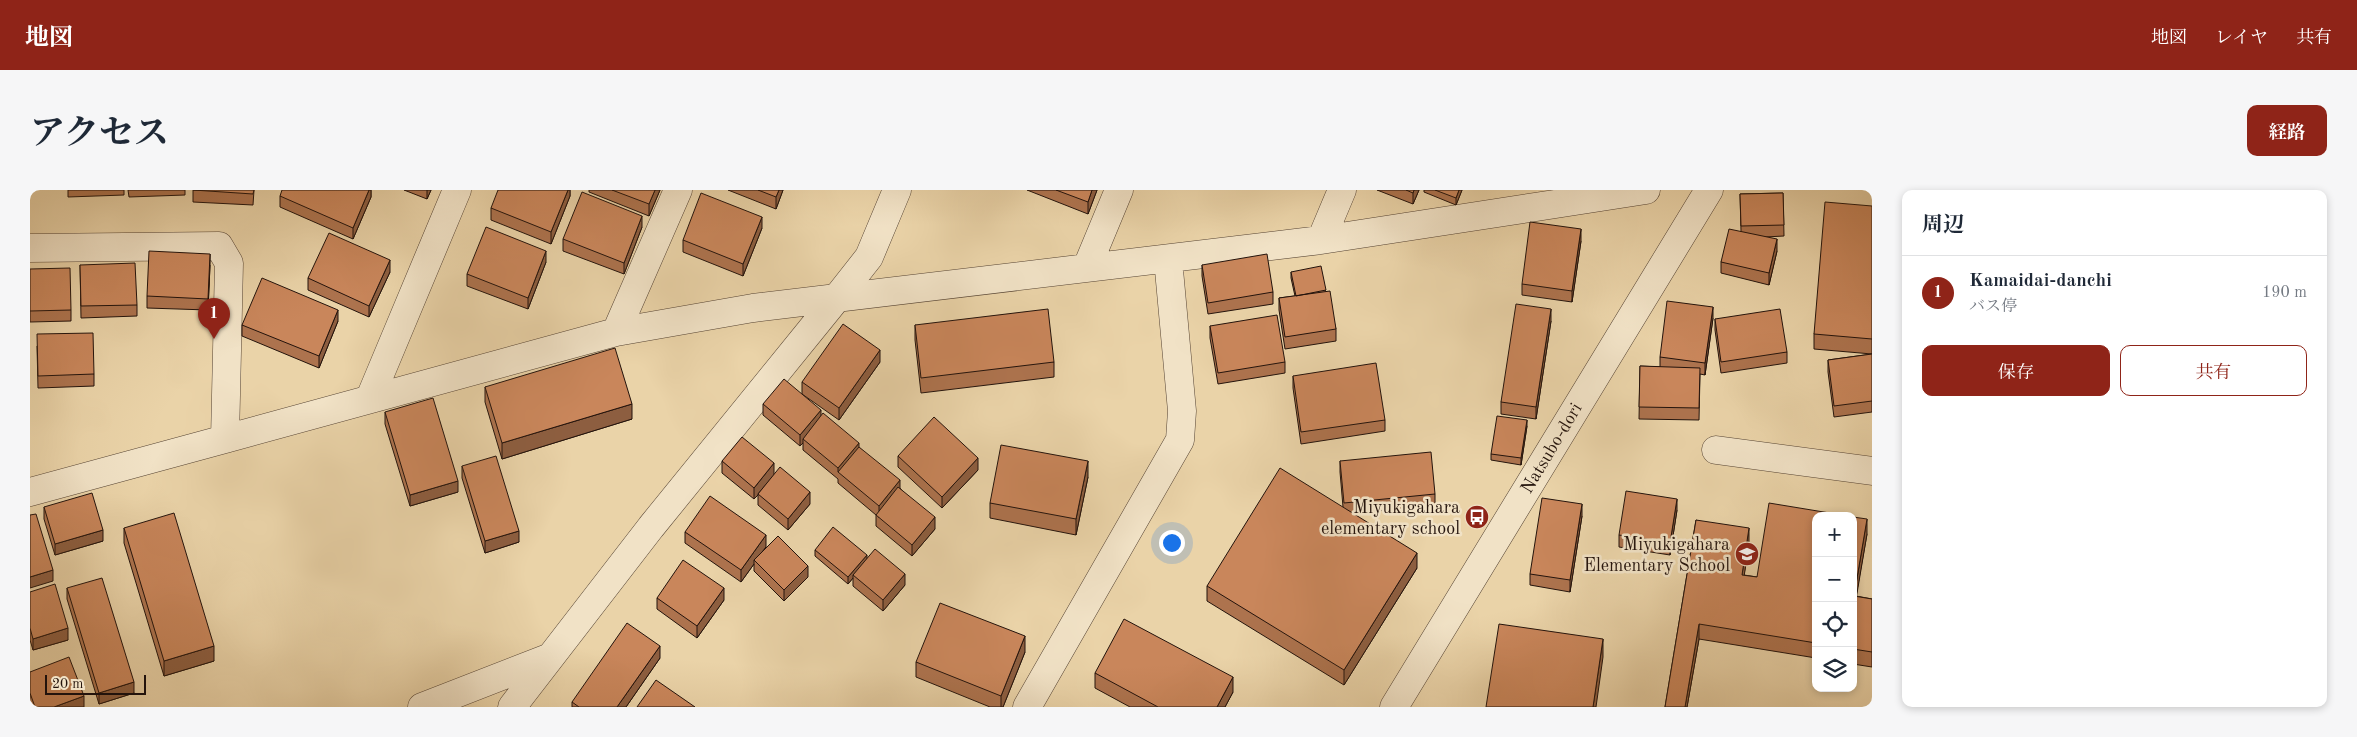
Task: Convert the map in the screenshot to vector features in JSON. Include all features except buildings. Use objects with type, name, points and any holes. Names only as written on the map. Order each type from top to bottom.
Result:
[{"type":"street","points":[[370,398],[457,190]]},
{"type":"street","points":[[616,332],[678,190]]},
{"type":"street","points":[[512,707],[548,658],[869,257],[897,190]]},
{"type":"street","points":[[1087,267],[1119,190]]},
{"type":"street","points":[[1321,240],[1342,190]]},
{"type":"street","points":[[30,492],[616,332],[753,308],[1321,240],[1646,190]]},
{"type":"street","name":"Natsubo-dori","points":[[1394,707],[1709,190]]},
{"type":"street","points":[[30,248],[219,246],[229,263],[225,439]]},
{"type":"street","points":[[1027,707],[1180,440],[1182,411],[1168,259]]},
{"type":"street","points":[[1716,450],[1872,471]]},
{"type":"street","points":[[422,707],[548,658]]},
{"type":"place","name":"Kamaidai-danchi","points":[[214,339]]},
{"type":"place","name":"Miyukigahara elementary school","points":[[1477,517]]},
{"type":"place","name":"Miyukigahara Elementary School","points":[[1747,554]]}]
